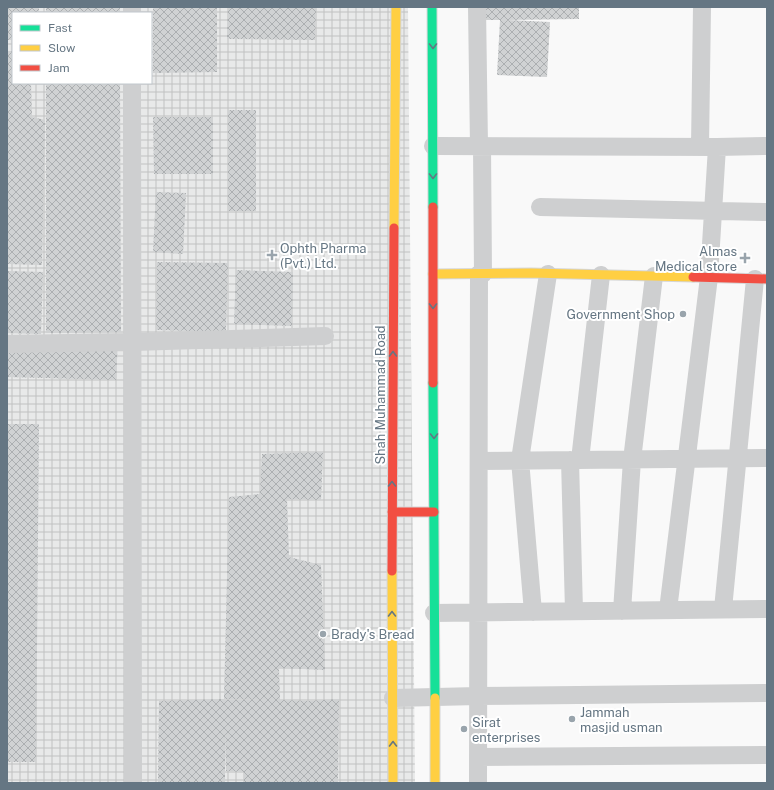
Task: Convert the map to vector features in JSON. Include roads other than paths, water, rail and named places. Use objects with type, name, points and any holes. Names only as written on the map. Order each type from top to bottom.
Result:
[{"type":"street","name":"Shah Muhammad Road","points":[[393,783],[392,512],[396,7]]},
{"type":"street","points":[[432,7],[435,783]]},
{"type":"street","points":[[477,7],[481,146],[478,783]]},
{"type":"street","points":[[668,610],[709,277],[714,212],[702,7]]},
{"type":"street","points":[[132,84],[132,783]]},
{"type":"street","points":[[433,146],[767,146]]},
{"type":"street","points":[[540,207],[767,212]]},
{"type":"street","points":[[433,274],[548,274],[761,279],[738,458],[723,609]]},
{"type":"street","points":[[533,612],[520,460],[548,274]]},
{"type":"street","points":[[574,611],[575,460],[601,275]]},
{"type":"street","points":[[622,611],[632,460],[654,276]]},
{"type":"street","points":[[7,344],[325,336]]},
{"type":"street","points":[[479,461],[767,458]]},
{"type":"street","points":[[392,512],[434,512]]},
{"type":"street","points":[[434,613],[767,609]]},
{"type":"street","points":[[392,698],[767,693]]},
{"type":"street","points":[[478,757],[767,755]]},
{"type":"place","name":"Ophth Pharma (Pvt.) Ltd.","points":[[272,255]]},
{"type":"place","name":"Almas Medical store","points":[[745,258]]},
{"type":"place","name":"Government Shop","points":[[683,314]]},
{"type":"place","name":"Brady's Bread","points":[[323,634]]},
{"type":"place","name":"Jammah masjid usman","points":[[572,719]]},
{"type":"place","name":"Sirat enterprises","points":[[464,729]]}]
